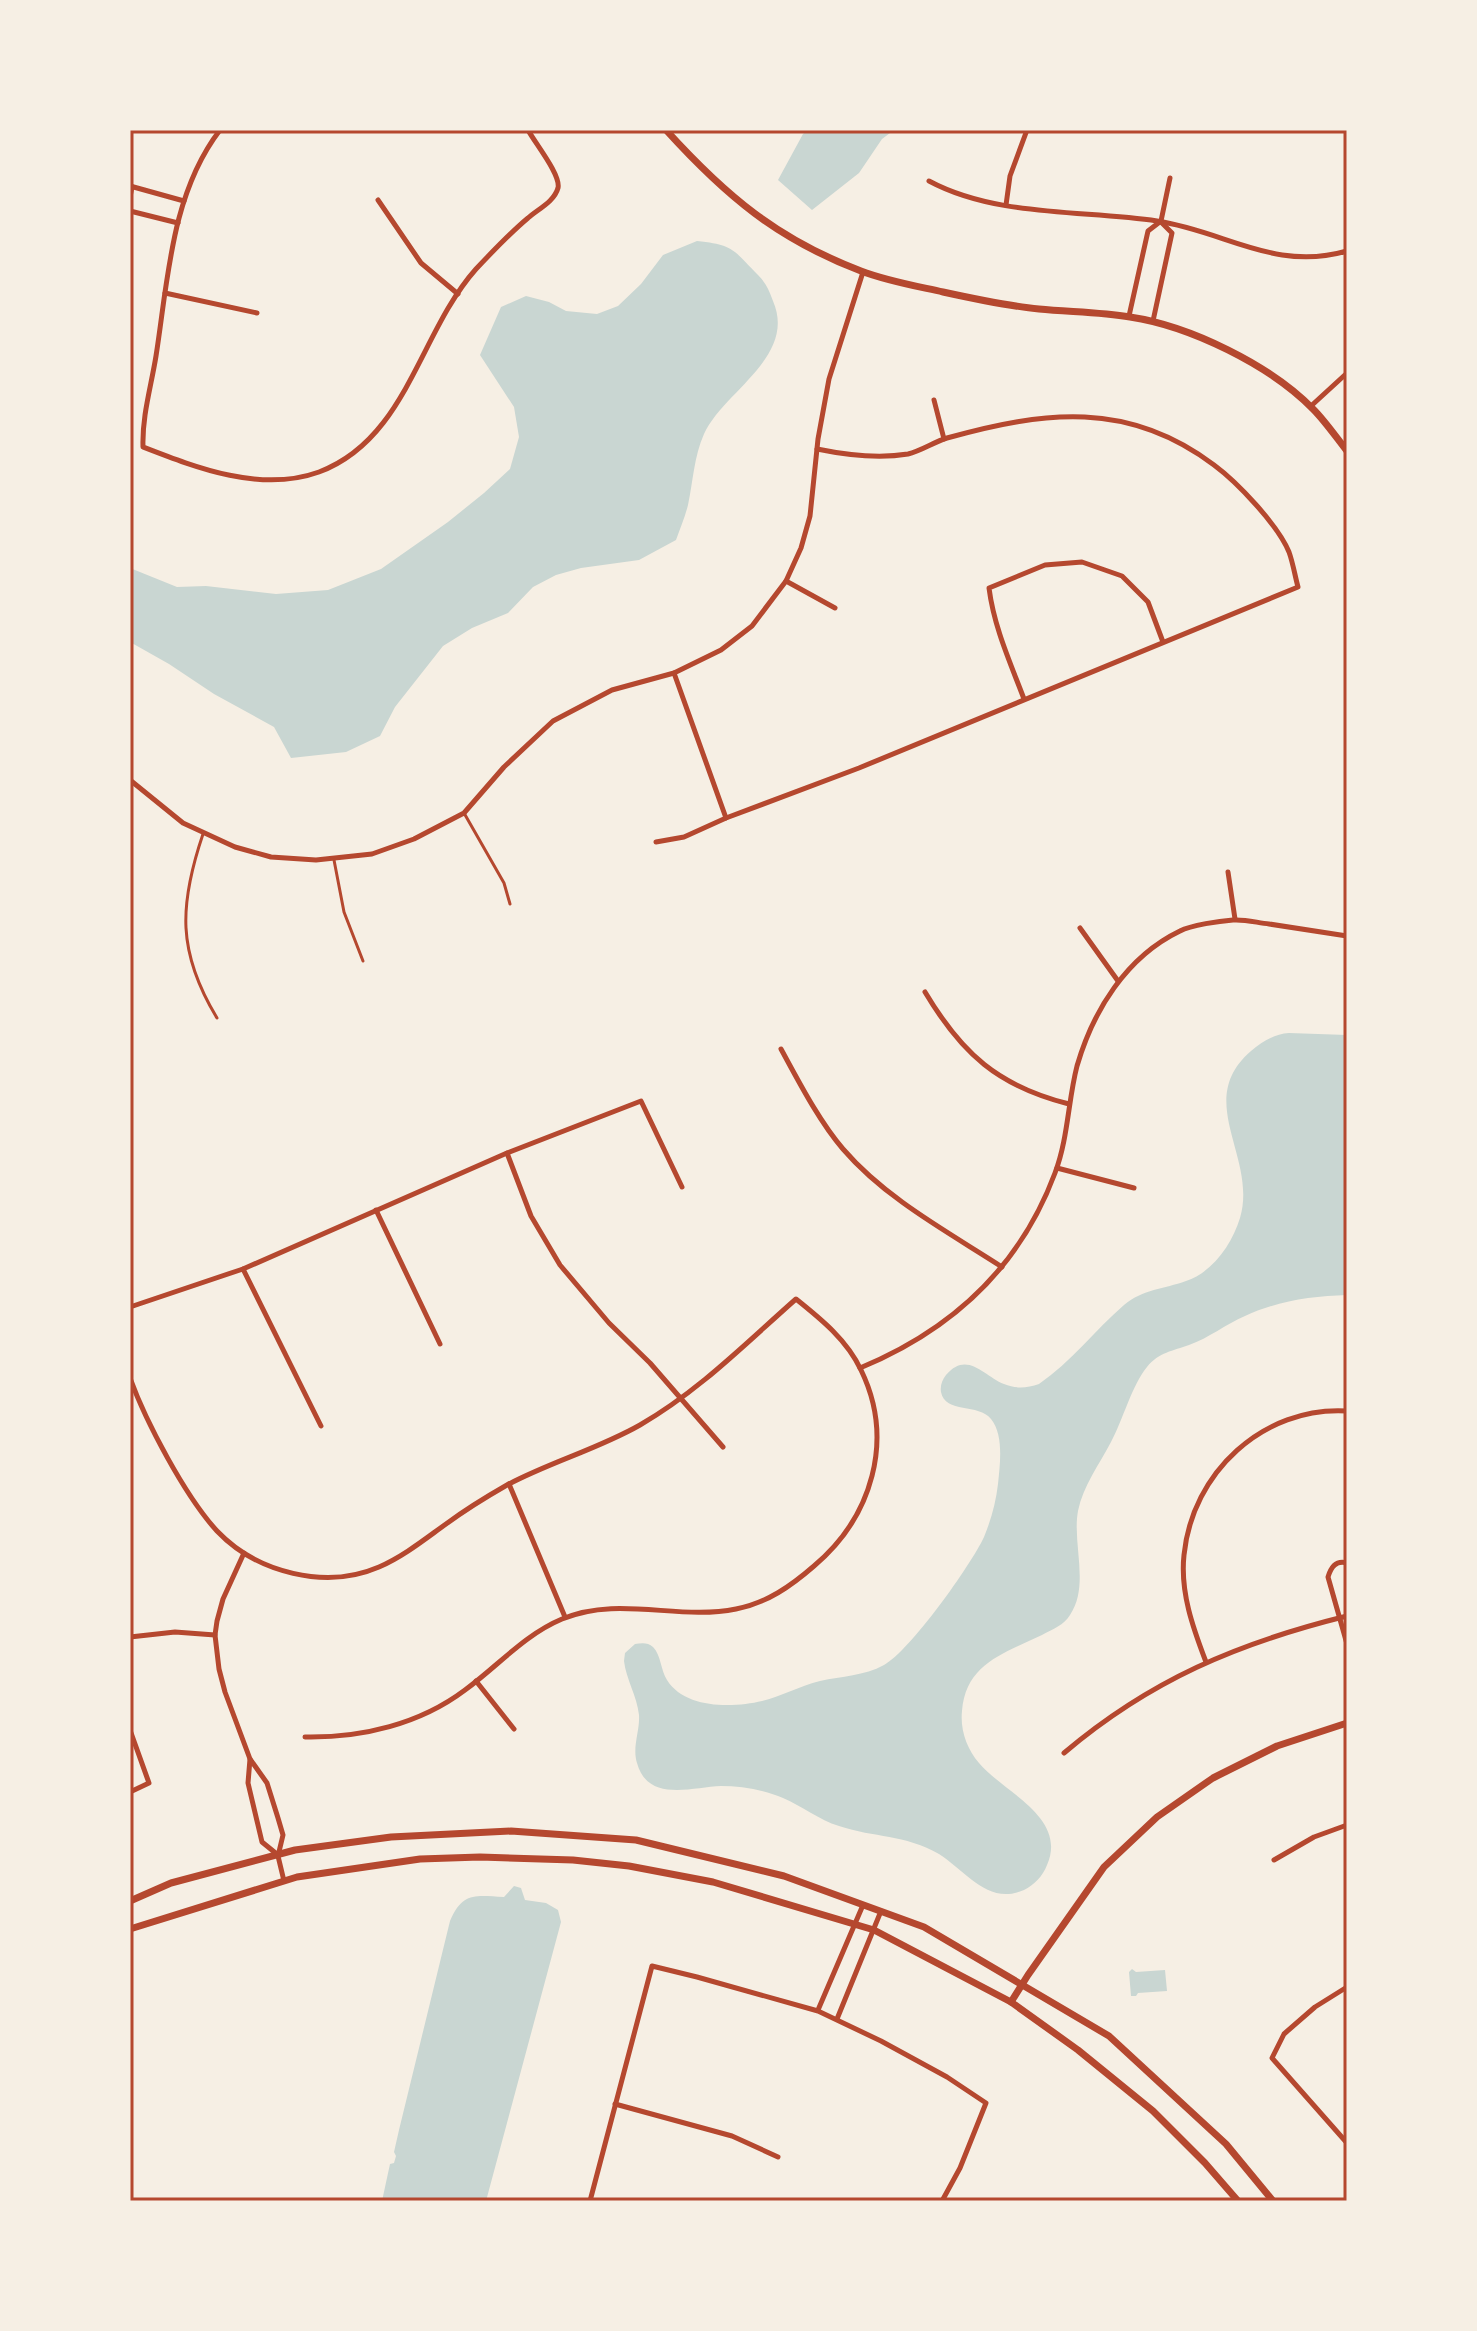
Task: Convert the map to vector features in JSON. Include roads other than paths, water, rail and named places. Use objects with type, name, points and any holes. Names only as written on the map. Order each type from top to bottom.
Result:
[{"type":"street","points":[[220,130],[201,161],[178,223],[142,427],[143,447],[241,478],[266,480],[319,472],[345,459],[384,424],[445,312],[475,270],[558,190],[557,178],[528,130]]},
{"type":"street","points":[[666,130],[694,161],[758,218],[808,248],[863,272],[902,283],[1036,309],[1129,316],[1153,321],[1228,349],[1311,406],[1347,451]]},
{"type":"street","points":[[1006,205],[1010,176],[1027,130]]},
{"type":"street","points":[[1129,316],[1148,231],[1161,221],[1170,178]]},
{"type":"street","points":[[929,181],[971,199],[1161,221],[1277,256],[1309,258],[1347,251]]},
{"type":"street","points":[[130,197],[131,187],[184,201]]},
{"type":"street","points":[[378,200],[421,263],[458,294]]},
{"type":"street","points":[[130,211],[178,223]]},
{"type":"street","points":[[1153,321],[1172,233],[1161,221]]},
{"type":"street","points":[[130,780],[183,823],[235,847],[271,857],[334,860],[372,854],[414,839],[464,813],[504,767],[553,721],[612,690],[674,673],[721,650],[752,626],[786,581],[801,548],[810,516],[829,379],[863,272]]},
{"type":"street","points":[[165,293],[257,313]]},
{"type":"street","points":[[1311,406],[1347,373]]},
{"type":"street","points":[[934,400],[944,439]]},
{"type":"street","points":[[656,842],[684,837],[859,768],[1298,587],[1288,550],[1252,499],[1200,454],[1137,424],[1063,415],[1024,420],[944,439],[910,453],[845,454],[817,449]]},
{"type":"street","points":[[1024,699],[992,613],[989,588],[1045,565],[1082,562],[1122,576],[1148,602],[1163,642]]},
{"type":"street","points":[[786,581],[835,608]]},
{"type":"street","points":[[674,673],[726,818]]},
{"type":"street","points":[[1228,872],[1235,919]]},
{"type":"street","points":[[860,1368],[927,1334],[951,1318],[1002,1267],[1045,1199],[1057,1168],[1077,1069],[1089,1030],[1118,981],[1152,950],[1182,929],[1235,919],[1347,936]]},
{"type":"street","points":[[1080,928],[1118,981]]},
{"type":"street","points":[[925,992],[961,1044],[985,1066],[1009,1083],[1037,1096],[1069,1104]]},
{"type":"street","points":[[781,1049],[843,1149],[917,1212],[1002,1267]]},
{"type":"street","points":[[130,1307],[243,1269],[507,1153],[641,1101],[682,1187]]},
{"type":"street","points":[[507,1153],[531,1216],[560,1265],[723,1447]]},
{"type":"street","points":[[1057,1168],[1134,1188]]},
{"type":"street","points":[[376,1210],[440,1344]]},
{"type":"street","points":[[243,1269],[321,1426]]},
{"type":"street","points":[[130,1378],[157,1435],[197,1504],[218,1531],[244,1553],[278,1569],[302,1576],[325,1577],[381,1566],[509,1484],[611,1440],[700,1385],[796,1299],[823,1320],[843,1342],[860,1368],[875,1411],[877,1439],[869,1491],[848,1532],[831,1552],[776,1595],[737,1609],[692,1612],[610,1607],[565,1617],[529,1638],[447,1703],[405,1723],[330,1737],[305,1737]]},
{"type":"street","points":[[1206,1662],[1189,1613],[1183,1564],[1188,1532],[1203,1491],[1213,1474],[1232,1454],[1272,1426],[1307,1414],[1347,1411]]},
{"type":"street","points":[[509,1484],[565,1617]]},
{"type":"street","points":[[244,1553],[223,1599],[215,1635],[219,1669],[250,1759],[267,1783],[278,1818],[283,1835],[278,1856],[284,1881]]},
{"type":"street","points":[[1347,1563],[1335,1564],[1328,1577],[1343,1616],[1347,1644]]},
{"type":"street","points":[[1064,1753],[1133,1701],[1206,1662],[1254,1642],[1343,1616]]},
{"type":"street","points":[[130,1637],[175,1632],[215,1635]]},
{"type":"street","points":[[476,1681],[514,1729]]},
{"type":"street","points":[[1011,2002],[1104,1867],[1157,1817],[1226,1771],[1277,1746],[1347,1723]]},
{"type":"street","points":[[130,1730],[149,1783],[130,1792]]},
{"type":"street","points":[[250,1759],[248,1783],[262,1842],[278,1856]]},
{"type":"street","points":[[1274,1860],[1314,1837],[1347,1825]]},
{"type":"street","points":[[130,1901],[171,1883],[295,1850],[391,1837],[511,1831],[636,1840],[784,1876],[924,1927],[1109,2036],[1226,2144],[1273,2201]]},
{"type":"street","points":[[130,1929],[284,1881],[420,1859],[573,1860],[629,1866],[713,1882],[874,1930],[1011,2002],[1078,2050],[1153,2111],[1238,2201]]},
{"type":"street","points":[[818,2011],[863,1905]]},
{"type":"street","points":[[837,2019],[881,1911]]},
{"type":"street","points":[[590,2201],[652,1966],[818,2011],[947,2077],[986,2103],[960,2168],[942,2201]]},
{"type":"street","points":[[1347,1987],[1315,2007],[1284,2034],[1272,2058],[1347,2143]]},
{"type":"street","points":[[615,2104],[732,2136],[778,2157]]},
{"type":"lane","points":[[464,813],[504,883],[510,904]]},
{"type":"lane","points":[[203,834],[185,900],[186,933],[189,959],[217,1018]]},
{"type":"lane","points":[[334,860],[344,912],[363,961]]}]
